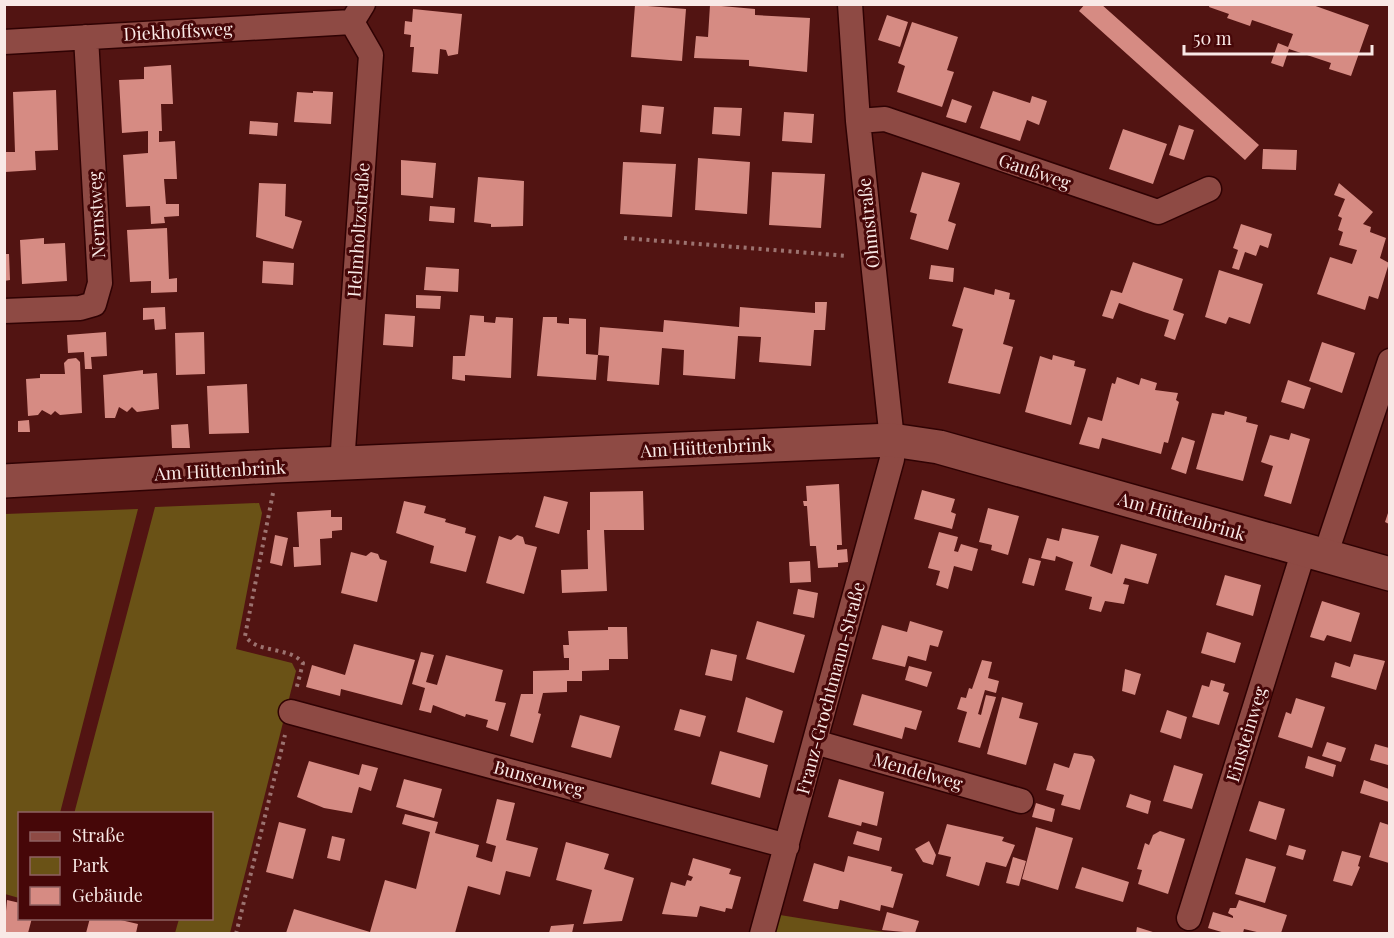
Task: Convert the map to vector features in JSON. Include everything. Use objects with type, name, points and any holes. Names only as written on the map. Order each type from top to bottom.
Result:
[{"type":"street","name":"Ohmstraße","points":[[850,4],[858,121],[892,441]]},
{"type":"street","name":"Diekhoffsweg","points":[[4,42],[357,13]]},
{"type":"street","name":"Helmholtzstraße","points":[[342,464],[371,56],[357,13]]},
{"type":"street","name":"Nernstweg","points":[[4,312],[80,308],[94,304],[100,283],[86,37]]},
{"type":"street","name":"Gaußweg","points":[[858,121],[885,119],[1158,212],[1209,189]]},
{"type":"street","name":"Einsteinweg","points":[[1188,918],[1315,553],[1389,361]]},
{"type":"street","name":"Am Hüttenbrink","points":[[4,481],[892,441],[939,447],[1389,574]]},
{"type":"street","name":"Franz-Grochtmann-Straße","points":[[762,933],[885,488],[892,459],[892,441]]},
{"type":"street","name":"Bunsenweg","points":[[291,712],[787,846]]},
{"type":"street","name":"Mendelweg","points":[[815,742],[1022,801]]},
{"type":"path","points":[[624,238],[872,258]]},
{"type":"green space","points":[[259,503],[262,513],[236,649],[292,663],[296,671],[230,933],[175,933],[179,920],[213,920],[213,812],[75,812],[155,507]]},
{"type":"green space","points":[[138,509],[60,812],[18,812],[18,898],[5,894],[5,514]]},
{"type":"green space","points":[[780,915],[891,933],[775,933]]},
{"type":"building","points":[[1085,4],[1101,4],[1259,145],[1245,160],[1079,11]]},
{"type":"building","points":[[1210,4],[1310,4],[1369,25],[1351,76],[1329,69],[1331,63],[1289,49],[1283,67],[1271,63],[1278,43],[1288,47],[1293,34],[1252,20],[1250,26],[1227,18],[1229,14],[1209,7]]},
{"type":"building","points":[[635,5],[686,9],[682,61],[631,57]]},
{"type":"building","points":[[710,5],[755,9],[755,15],[810,18],[807,72],[749,66],[749,60],[694,58],[696,36],[708,37]]},
{"type":"building","points":[[413,9],[462,14],[458,54],[448,56],[446,50],[440,49],[438,74],[412,72],[414,47],[410,47],[411,35],[404,34],[405,21],[412,22]]},
{"type":"building","points":[[887,15],[908,22],[900,47],[878,40]]},
{"type":"building","points":[[912,22],[958,37],[947,70],[954,72],[942,107],[897,92],[905,66],[898,63]]},
{"type":"building","points":[[171,65],[173,104],[161,104],[162,131],[159,131],[159,142],[175,141],[177,179],[164,179],[166,204],[179,204],[179,216],[164,217],[165,223],[151,224],[150,206],[126,207],[123,155],[148,153],[148,131],[122,133],[119,80],[144,79],[144,67]]},
{"type":"building","points":[[56,90],[58,150],[35,151],[36,170],[5,172],[4,152],[15,152],[13,92]]},
{"type":"building","points":[[313,91],[333,92],[331,124],[294,122],[297,92],[313,93]]},
{"type":"building","points":[[993,91],[1030,103],[1032,96],[1047,101],[1039,125],[1027,120],[1020,141],[980,128]]},
{"type":"building","points":[[952,99],[972,106],[966,123],[946,117]]},
{"type":"building","points":[[642,105],[664,107],[661,134],[640,132]]},
{"type":"building","points":[[714,107],[742,108],[740,136],[712,134]]},
{"type":"building","points":[[784,112],[814,114],[812,143],[782,141]]},
{"type":"building","points":[[250,121],[278,123],[277,136],[249,134]]},
{"type":"building","points":[[1179,125],[1194,130],[1184,160],[1169,155]]},
{"type":"building","points":[[1123,129],[1167,144],[1153,184],[1109,169]]},
{"type":"building","points":[[1263,149],[1297,150],[1296,170],[1262,169]]},
{"type":"building","points":[[698,158],[750,162],[747,214],[695,210]]},
{"type":"building","points":[[401,160],[436,163],[433,198],[401,195]]},
{"type":"building","points":[[623,162],[676,164],[672,217],[620,214]]},
{"type":"building","points":[[772,172],[825,174],[821,228],[769,225]]},
{"type":"building","points":[[922,172],[960,183],[948,221],[956,224],[948,250],[910,239],[917,214],[910,212]]},
{"type":"building","points":[[478,177],[524,181],[523,226],[491,227],[491,224],[474,222]]},
{"type":"building","points":[[259,183],[286,184],[285,216],[302,221],[293,249],[256,237]]},
{"type":"building","points":[[1339,183],[1373,212],[1363,224],[1371,227],[1370,232],[1386,238],[1380,258],[1389,263],[1378,299],[1369,296],[1365,310],[1317,294],[1330,257],[1352,264],[1357,250],[1339,245],[1343,232],[1338,230],[1342,218],[1338,216],[1345,199],[1334,195]]},
{"type":"building","points":[[430,206],[455,208],[454,223],[429,221]]},
{"type":"building","points":[[1241,224],[1272,234],[1268,248],[1260,245],[1256,256],[1245,252],[1239,270],[1232,268],[1238,250],[1233,248]]},
{"type":"building","points":[[167,228],[169,279],[177,278],[177,292],[151,293],[151,281],[130,282],[127,230]]},
{"type":"building","points":[[44,238],[44,244],[65,243],[67,281],[22,284],[20,240]]},
{"type":"building","points":[[4,254],[9,254],[10,280],[4,281]]},
{"type":"building","points":[[263,261],[294,263],[293,285],[262,283]]},
{"type":"building","points":[[1133,262],[1183,279],[1173,310],[1184,314],[1175,340],[1164,336],[1169,320],[1119,303],[1113,319],[1102,316],[1111,290],[1122,293]]},
{"type":"building","points":[[931,265],[954,268],[953,282],[929,279]]},
{"type":"building","points":[[426,267],[459,269],[458,292],[424,290]]},
{"type":"building","points":[[1219,270],[1263,284],[1250,324],[1229,317],[1226,324],[1205,317]]},
{"type":"building","points":[[964,287],[994,295],[995,289],[1010,293],[1009,299],[1015,300],[1003,344],[1013,347],[1000,394],[948,383],[963,329],[952,326]]},
{"type":"building","points":[[416,295],[441,296],[440,309],[416,308]]},
{"type":"building","points":[[815,302],[827,302],[825,330],[814,330],[811,366],[759,362],[761,337],[738,336],[735,379],[683,375],[684,350],[662,348],[659,385],[607,381],[609,356],[598,355],[600,327],[663,332],[664,320],[739,327],[740,307],[815,313]]},
{"type":"building","points":[[165,307],[166,329],[155,330],[154,319],[143,320],[143,308]]},
{"type":"building","points":[[385,314],[415,316],[413,347],[383,345]]},
{"type":"building","points":[[470,315],[484,316],[484,322],[495,323],[496,317],[513,318],[511,378],[465,375],[465,381],[452,379],[453,356],[465,356]]},
{"type":"building","points":[[543,317],[557,317],[557,323],[569,324],[569,318],[586,319],[586,354],[598,355],[596,380],[537,376]]},
{"type":"building","points":[[106,332],[107,356],[91,357],[92,369],[85,369],[84,352],[68,353],[67,335]]},
{"type":"building","points":[[204,332],[205,374],[176,375],[175,333]]},
{"type":"building","points":[[1322,342],[1355,353],[1342,393],[1309,381]]},
{"type":"building","points":[[1053,355],[1075,361],[1074,366],[1086,369],[1071,425],[1025,412],[1040,356],[1052,360]]},
{"type":"building","points":[[76,358],[80,362],[82,413],[60,415],[55,411],[51,415],[42,410],[38,415],[28,416],[26,379],[40,378],[40,374],[65,374],[64,363],[68,359]]},
{"type":"building","points":[[143,370],[143,374],[157,373],[159,409],[137,412],[132,407],[127,412],[119,407],[115,418],[105,418],[103,375]]},
{"type":"building","points":[[1117,377],[1139,385],[1141,378],[1157,383],[1155,390],[1178,393],[1176,400],[1179,402],[1168,443],[1164,442],[1161,454],[1102,438],[1099,449],[1079,444],[1088,417],[1102,421],[1112,383],[1115,384]]},
{"type":"building","points":[[1288,380],[1311,388],[1304,409],[1281,402]]},
{"type":"building","points":[[247,384],[249,433],[209,434],[207,386]]},
{"type":"building","points":[[1225,411],[1247,417],[1246,422],[1258,425],[1243,481],[1196,469],[1212,413],[1224,415]]},
{"type":"building","points":[[29,420],[30,432],[18,432],[18,421]]},
{"type":"building","points":[[188,424],[190,448],[172,448],[171,425]]},
{"type":"building","points":[[1291,433],[1310,439],[1291,504],[1264,496],[1273,466],[1261,462],[1270,435],[1289,440]]},
{"type":"building","points":[[1182,437],[1195,441],[1186,474],[1171,469]]},
{"type":"building","points":[[839,484],[842,545],[837,545],[837,550],[847,549],[848,562],[838,563],[838,567],[818,568],[816,546],[810,546],[807,506],[804,506],[803,501],[807,501],[806,486]]},
{"type":"building","points":[[922,490],[955,499],[951,512],[956,514],[952,529],[914,519]]},
{"type":"building","points":[[643,491],[644,530],[604,530],[607,591],[562,593],[561,570],[588,569],[587,530],[590,530],[590,492]]},
{"type":"building","points":[[544,496],[568,502],[559,534],[535,527]]},
{"type":"building","points":[[404,501],[426,506],[424,513],[446,519],[445,522],[466,528],[465,533],[476,536],[466,572],[430,563],[434,546],[396,533]]},
{"type":"building","points":[[988,508],[1019,516],[1008,555],[991,550],[992,545],[979,542]]},
{"type":"building","points":[[331,510],[331,517],[342,517],[342,530],[332,531],[332,538],[320,539],[321,565],[294,567],[293,547],[299,547],[297,512]]},
{"type":"building","points":[[1389,510],[1389,524],[1385,522]]},
{"type":"building","points":[[1062,528],[1099,536],[1090,566],[1112,574],[1121,544],[1157,554],[1148,584],[1125,578],[1123,584],[1129,585],[1124,604],[1105,601],[1101,612],[1089,609],[1092,597],[1065,590],[1073,562],[1056,556],[1055,561],[1041,558],[1047,538],[1059,541]]},
{"type":"building","points":[[939,532],[958,537],[954,551],[958,552],[961,544],[978,549],[972,571],[954,566],[948,589],[936,585],[940,571],[928,568]]},
{"type":"building","points":[[275,535],[288,538],[282,566],[270,563]]},
{"type":"building","points":[[517,535],[523,537],[525,544],[537,547],[524,594],[486,583],[499,536],[511,540]]},
{"type":"building","points":[[351,552],[366,556],[371,552],[387,561],[377,602],[341,593]]},
{"type":"building","points":[[1029,558],[1041,561],[1034,586],[1022,583]]},
{"type":"building","points":[[810,561],[811,582],[790,583],[789,562]]},
{"type":"building","points":[[1225,575],[1261,585],[1253,616],[1216,605]]},
{"type":"building","points":[[798,589],[818,593],[814,618],[793,614]]},
{"type":"building","points":[[1322,601],[1360,613],[1351,642],[1327,635],[1324,641],[1310,637]]},
{"type":"building","points":[[757,621],[805,635],[794,673],[746,659]]},
{"type":"building","points":[[910,621],[943,631],[938,647],[930,645],[926,661],[908,656],[905,667],[872,659],[882,625],[907,632]]},
{"type":"building","points":[[608,627],[627,627],[628,659],[609,659],[609,670],[582,671],[582,681],[567,681],[567,692],[543,693],[538,713],[541,714],[533,743],[510,736],[521,694],[533,694],[533,671],[569,670],[569,658],[564,658],[563,645],[569,645],[568,631],[608,630]]},
{"type":"building","points":[[1207,632],[1241,643],[1235,663],[1201,653]]},
{"type":"building","points":[[354,644],[415,660],[402,705],[341,689],[340,696],[306,687],[312,665],[345,675]]},
{"type":"building","points":[[711,649],[737,655],[732,681],[705,675]]},
{"type":"building","points":[[421,652],[434,655],[426,682],[437,685],[446,655],[503,670],[495,701],[506,703],[498,731],[486,727],[488,720],[466,714],[465,717],[433,705],[431,713],[419,710],[425,688],[412,684]]},
{"type":"building","points":[[1354,654],[1385,661],[1376,690],[1331,677],[1335,662],[1350,667]]},
{"type":"building","points":[[982,660],[992,662],[988,678],[999,681],[996,693],[985,690],[978,714],[981,715],[986,695],[996,697],[980,748],[958,742],[967,712],[957,709],[961,697],[966,698],[969,688],[972,689]]},
{"type":"building","points":[[909,666],[932,672],[927,687],[905,680]]},
{"type":"building","points":[[1125,669],[1141,674],[1135,695],[1122,691]]},
{"type":"building","points":[[1211,680],[1225,684],[1223,691],[1229,693],[1219,725],[1192,717],[1202,685],[1209,687]]},
{"type":"building","points":[[862,694],[922,711],[916,730],[905,727],[902,739],[853,725]]},
{"type":"building","points":[[746,697],[783,711],[774,743],[737,732]]},
{"type":"building","points":[[1002,697],[1023,703],[1019,718],[1038,723],[1026,765],[987,754]]},
{"type":"building","points":[[1296,698],[1325,707],[1312,748],[1278,737],[1286,712],[1291,714]]},
{"type":"building","points":[[680,709],[706,716],[700,737],[674,730]]},
{"type":"building","points":[[1167,710],[1187,717],[1181,739],[1160,732]]},
{"type":"building","points":[[580,715],[620,726],[611,758],[571,747]]},
{"type":"building","points":[[1327,742],[1346,748],[1341,762],[1322,756]]},
{"type":"building","points":[[1375,744],[1389,748],[1388,765],[1370,760]]},
{"type":"building","points":[[720,751],[768,765],[760,798],[711,784]]},
{"type":"building","points":[[1074,753],[1092,756],[1095,760],[1080,810],[1061,805],[1064,795],[1046,790],[1054,763],[1069,768]]},
{"type":"building","points":[[1308,756],[1336,765],[1333,777],[1305,768]]},
{"type":"building","points":[[309,761],[359,775],[362,764],[378,768],[371,791],[359,787],[352,813],[324,808],[297,797]]},
{"type":"building","points":[[1174,765],[1203,774],[1192,809],[1163,801]]},
{"type":"building","points":[[404,779],[442,789],[434,818],[396,807]]},
{"type":"building","points":[[839,779],[884,792],[877,826],[862,822],[861,826],[828,817]]},
{"type":"building","points":[[1364,780],[1389,789],[1389,802],[1360,793]]},
{"type":"building","points":[[1130,794],[1151,801],[1148,814],[1126,807]]},
{"type":"building","points":[[497,799],[515,803],[506,840],[538,848],[530,877],[506,871],[500,895],[468,886],[455,933],[286,933],[294,909],[370,932],[385,880],[416,889],[430,832],[402,824],[405,814],[438,822],[435,833],[479,845],[476,857],[492,862],[496,846],[486,843]]},
{"type":"building","points":[[1259,801],[1285,809],[1276,840],[1249,831]]},
{"type":"building","points":[[1036,803],[1055,809],[1052,822],[1032,817]]},
{"type":"building","points":[[279,822],[306,829],[293,879],[266,872]]},
{"type":"building","points":[[1380,822],[1389,825],[1389,863],[1369,857]]},
{"type":"building","points":[[947,824],[1004,837],[1002,841],[1015,845],[1006,867],[986,862],[979,886],[946,876],[951,857],[938,854]]},
{"type":"building","points":[[1036,827],[1073,838],[1058,890],[1022,879]]},
{"type":"building","points":[[857,831],[882,838],[879,851],[853,844]]},
{"type":"building","points":[[1160,831],[1185,839],[1168,894],[1138,884],[1142,870],[1137,869],[1145,843],[1149,845],[1153,835]]},
{"type":"building","points":[[332,836],[345,839],[340,861],[327,858]]},
{"type":"building","points":[[929,841],[936,855],[933,865],[923,862],[915,849]]},
{"type":"building","points":[[566,842],[609,854],[604,869],[634,878],[622,921],[583,924],[592,890],[556,880]]},
{"type":"building","points":[[1289,845],[1306,850],[1303,860],[1286,855]]},
{"type":"building","points":[[1342,851],[1361,856],[1358,866],[1360,867],[1352,886],[1333,881]]},
{"type":"building","points":[[848,856],[892,867],[891,871],[903,874],[893,908],[881,905],[880,911],[840,900],[838,909],[834,909],[803,901],[814,863],[844,872]]},
{"type":"building","points":[[1013,857],[1026,861],[1019,886],[1006,883]]},
{"type":"building","points":[[693,858],[731,869],[729,874],[741,877],[732,909],[726,908],[725,912],[700,906],[697,917],[662,914],[671,882],[685,886],[687,880],[691,881],[693,877],[688,875]]},
{"type":"building","points":[[1246,858],[1276,867],[1265,903],[1235,894]]},
{"type":"building","points":[[1082,867],[1129,882],[1123,902],[1075,888]]},
{"type":"building","points":[[7,900],[18,903],[18,920],[31,920],[28,933],[4,933]]},
{"type":"building","points":[[1239,900],[1287,915],[1281,933],[1261,933],[1244,929],[1243,933],[1225,933],[1208,928],[1213,912],[1233,918],[1228,913],[1230,908],[1236,908]]},
{"type":"building","points":[[887,912],[919,921],[915,933],[882,930]]},
{"type":"building","points":[[89,920],[121,920],[138,924],[136,933],[86,933]]},
{"type":"building","points":[[574,924],[572,933],[549,933],[551,926]]},
{"type":"building","points":[[1137,927],[1156,933],[1136,933]]}]
